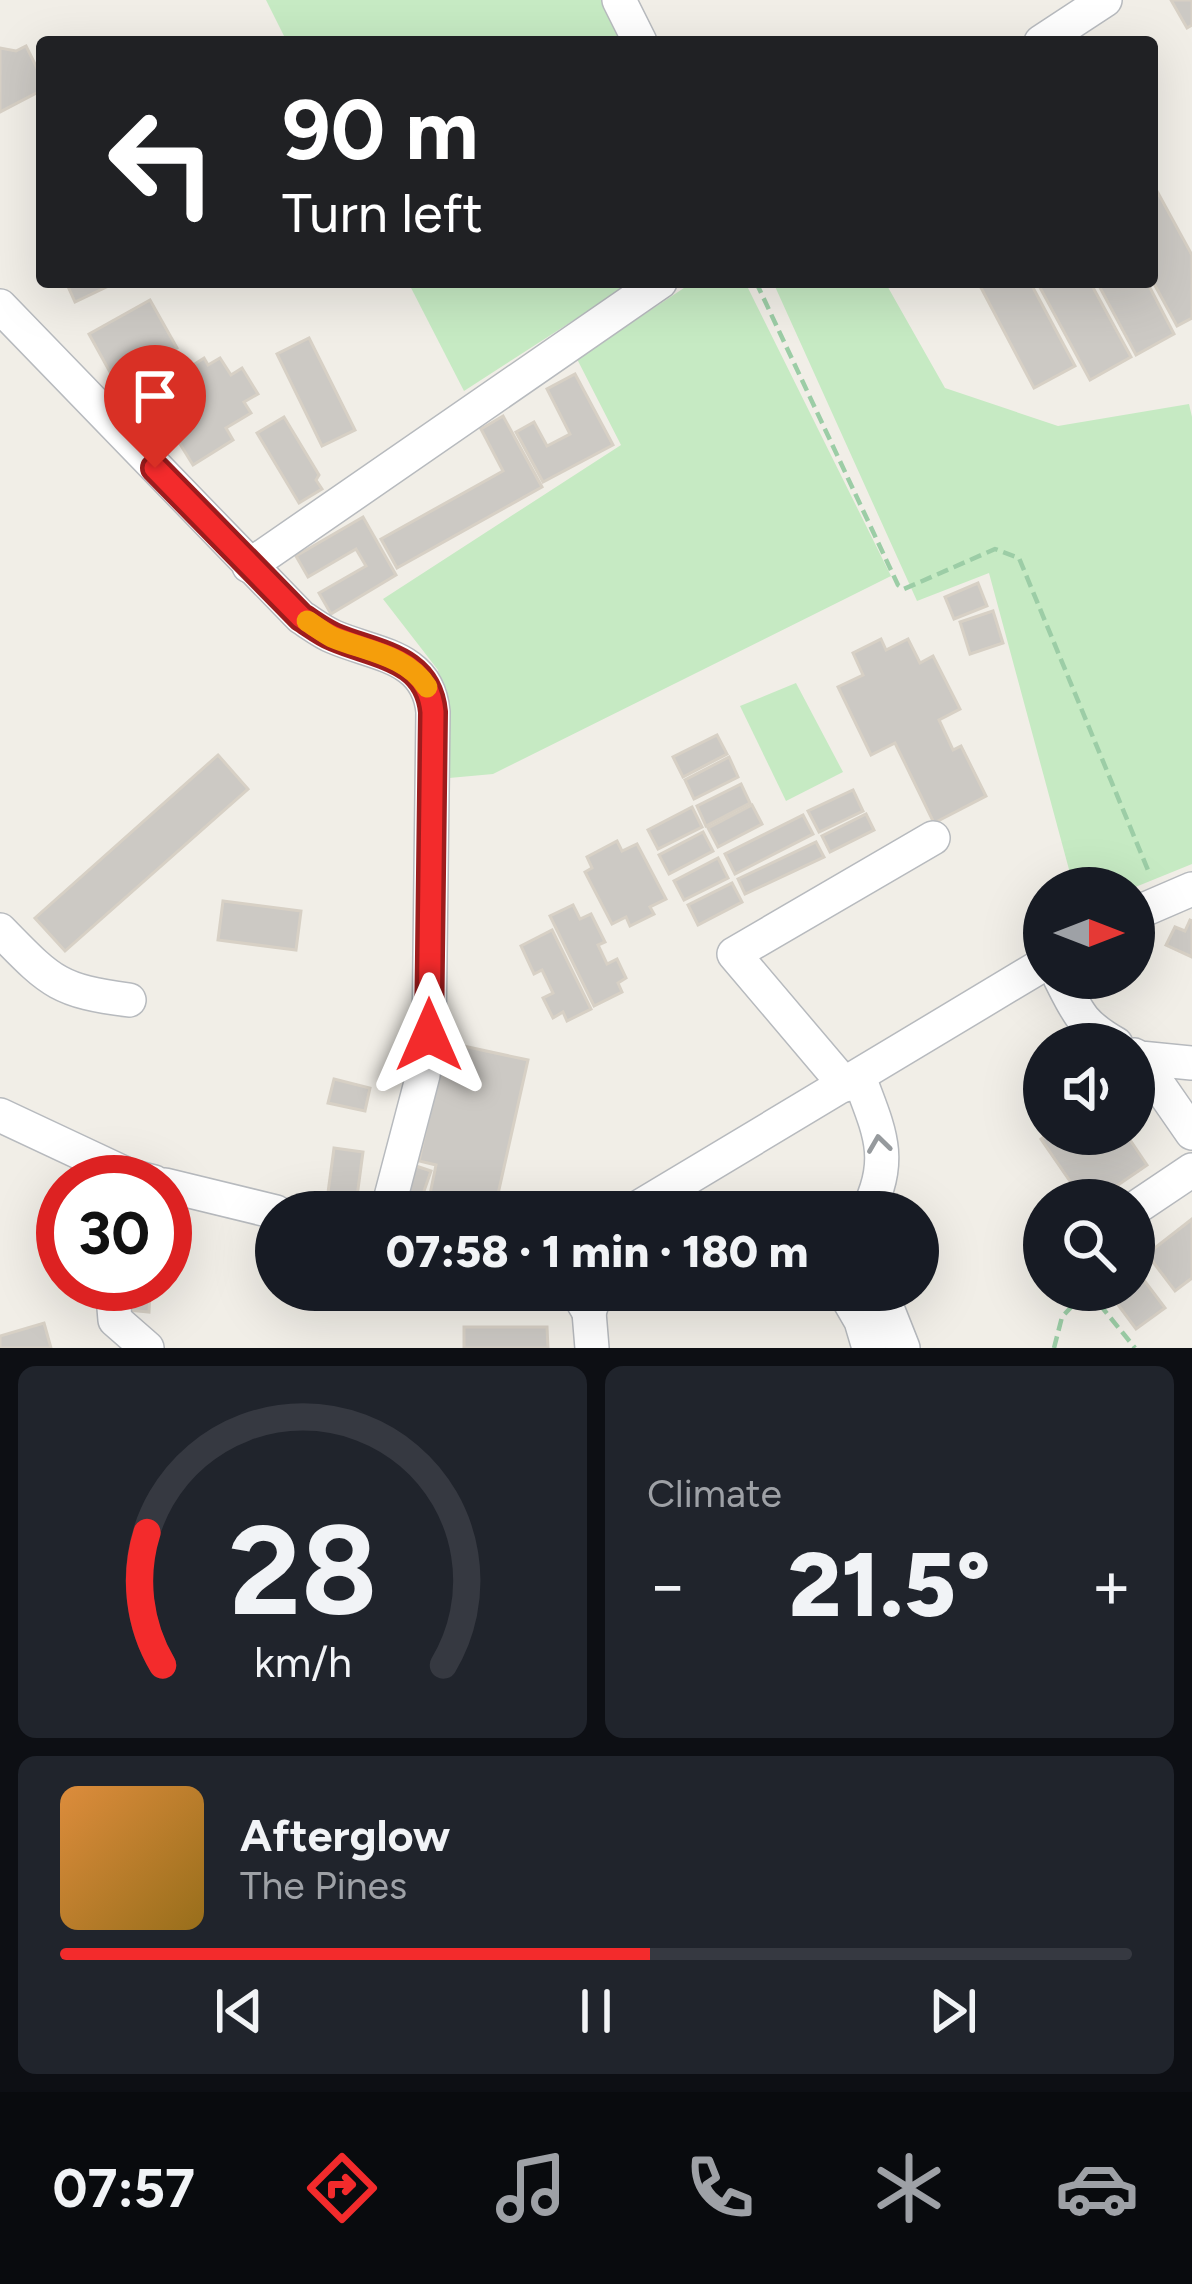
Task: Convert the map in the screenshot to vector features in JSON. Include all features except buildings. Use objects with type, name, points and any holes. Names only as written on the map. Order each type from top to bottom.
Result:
[{"type":"street","points":[[620,0],[637,36]]},
{"type":"street","points":[[1050,36],[1105,0]]},
{"type":"street","points":[[249,566],[651,288]]},
{"type":"street","points":[[0,306],[301,617],[328,635],[406,664],[426,684],[431,698],[429,1035],[393,1191]]},
{"type":"street","points":[[875,1191],[883,1141],[852,1081],[734,954],[933,838]]},
{"type":"street","points":[[0,931],[45,976],[74,992],[129,1000]]},
{"type":"street","points":[[671,1191],[1023,977]]},
{"type":"street","points":[[1155,1056],[1192,1063]]},
{"type":"street","points":[[1155,1085],[1192,1133]]},
{"type":"street","points":[[0,1115],[85,1155]]},
{"type":"street","points":[[1155,1195],[1192,1169]]},
{"type":"street","points":[[192,1192],[255,1207]]},
{"type":"street","points":[[115,1311],[116,1320],[147,1348]]},
{"type":"street","points":[[588,1311],[592,1348]]},
{"type":"street","points":[[855,1311],[888,1346]]},
{"type":"street","points":[[883,1311],[888,1346]]},
{"type":"path","points":[[759,288],[898,584],[904,590],[995,549],[1019,558],[1162,902]]},
{"type":"path","points":[[1054,1348],[1068,1311]]},
{"type":"path","points":[[1105,1311],[1135,1348]]},
{"type":"green space","points":[[266,0],[603,0],[622,36],[284,36]]},
{"type":"green space","points":[[411,288],[624,288],[464,391]]},
{"type":"green space","points":[[684,288],[748,288],[891,576],[493,774],[449,778],[438,670],[383,599],[621,445],[577,359]]},
{"type":"green space","points":[[776,288],[888,288],[945,388],[1058,426],[1189,404],[1192,864],[1155,879],[1155,867],[1068,867],[989,573],[917,601]]},
{"type":"green space","points":[[796,683],[843,772],[786,801],[740,706]]},
{"type":"slow traffic","points":[[307,621],[328,635],[406,664],[427,687]]},
{"type":"route","points":[[155,468],[301,617],[328,635],[406,664],[426,684],[433,712],[429,1035]]}]
